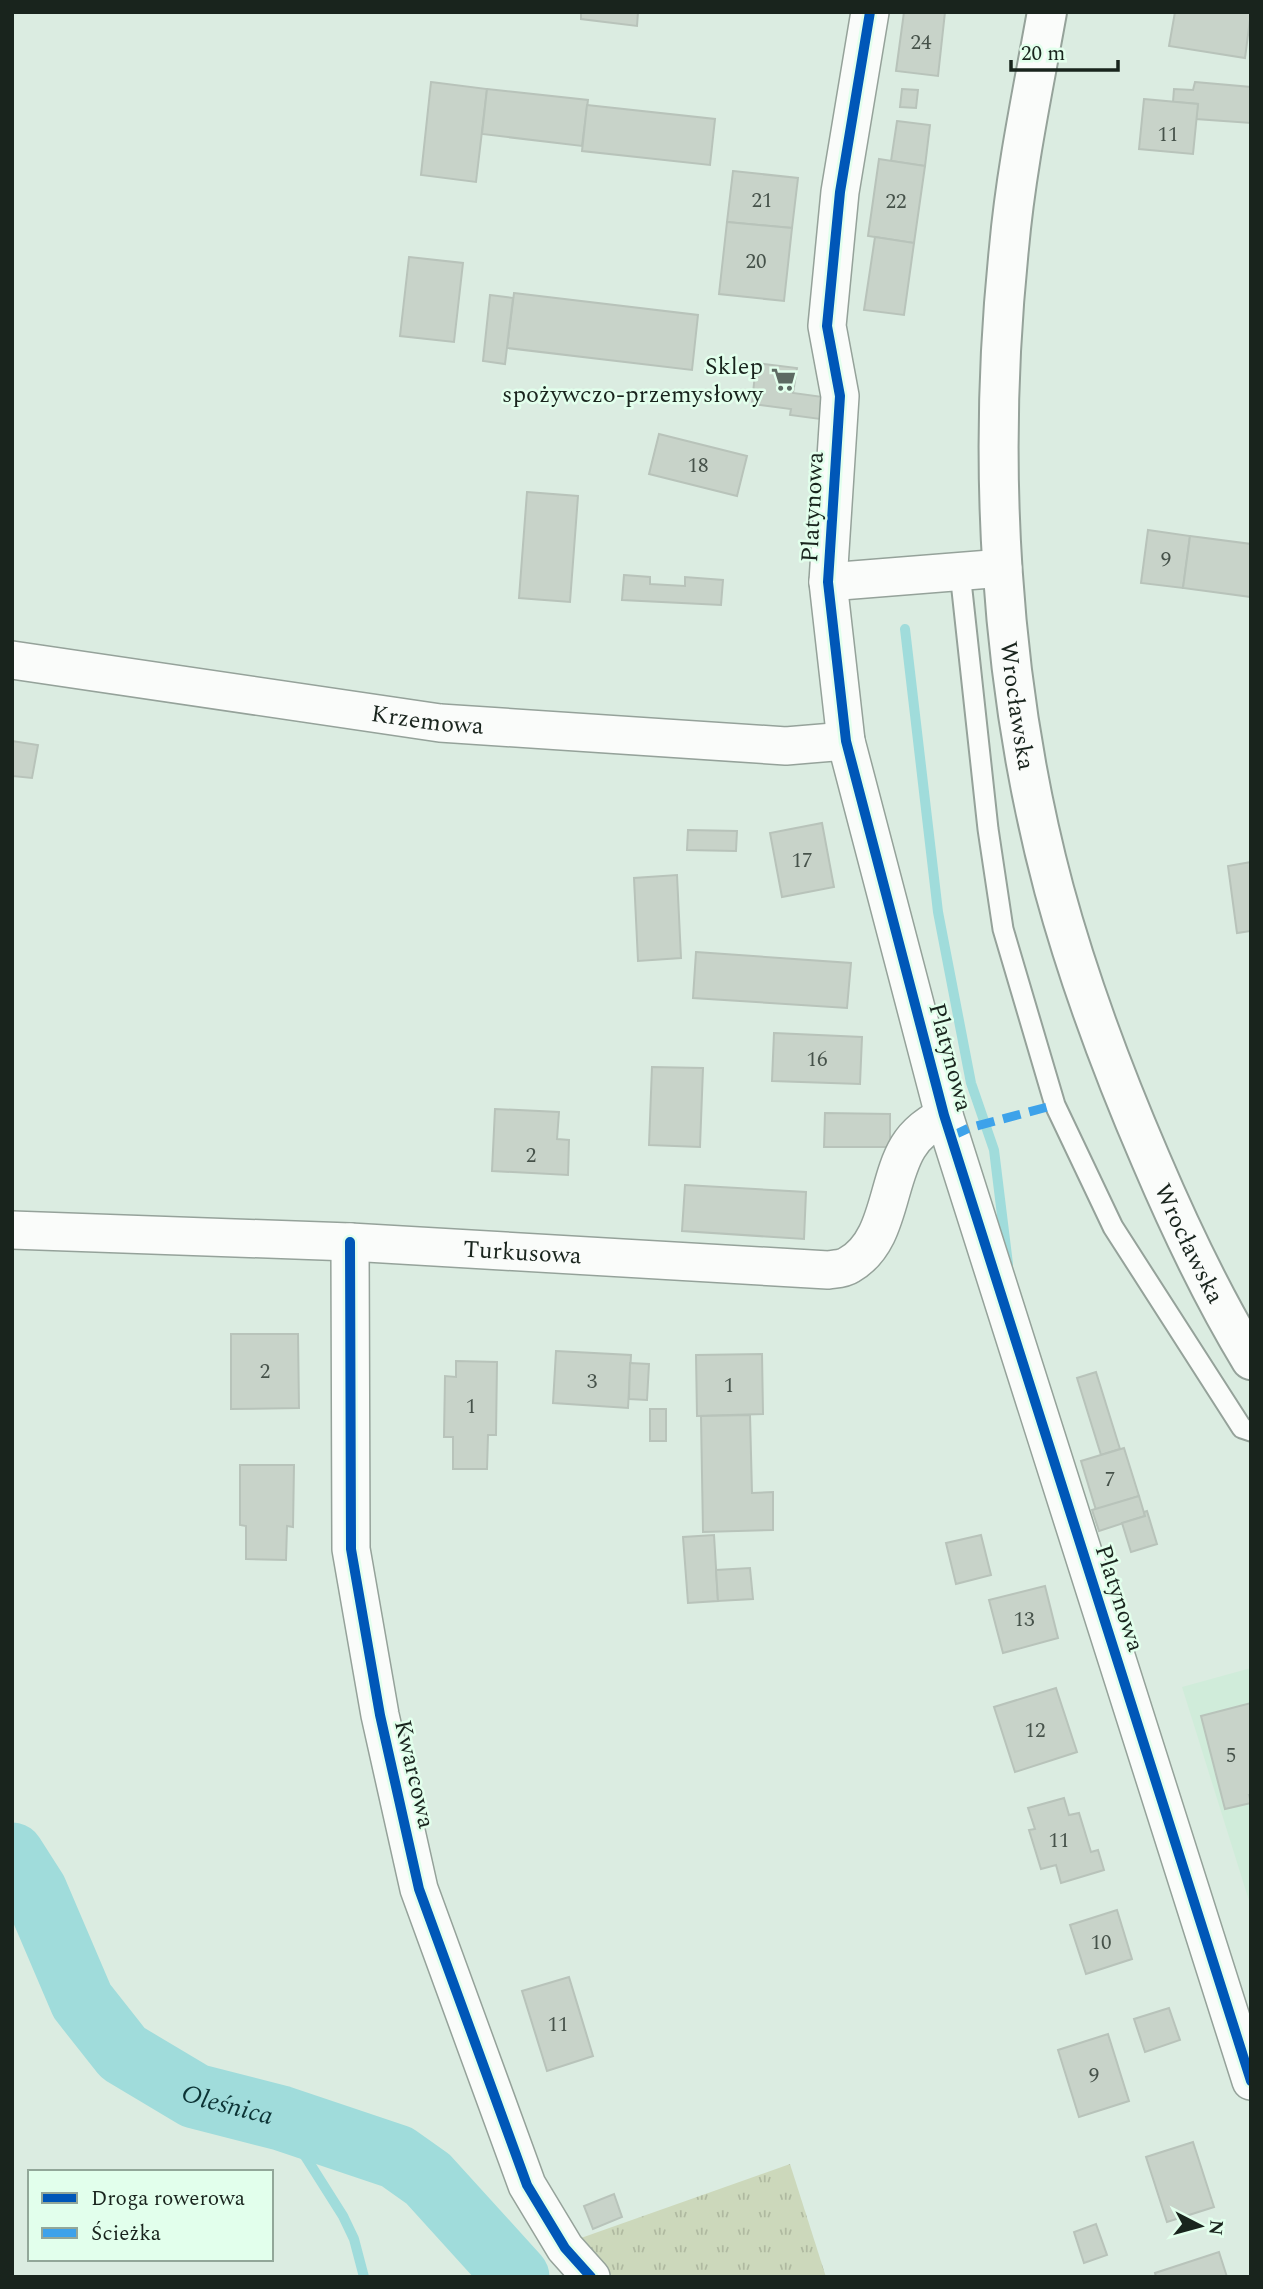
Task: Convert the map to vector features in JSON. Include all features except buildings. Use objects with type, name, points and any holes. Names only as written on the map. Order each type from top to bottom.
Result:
[{"type":"main road","name":"Wrocławska","points":[[1047,12],[1021,158],[1009,248],[999,413],[1003,568],[1019,719],[1054,888],[1120,1089],[1180,1228],[1247,1347]]},
{"type":"street","name":"Platynowa","points":[[870,12],[839,192],[827,326],[840,396],[828,582],[846,741],[944,1115],[1251,2081]]},
{"type":"street","points":[[828,582],[1003,568]]},
{"type":"street","name":"Krzemowa","points":[[12,660],[440,723],[786,746],[846,741]]},
{"type":"street","name":"Turkusowa","points":[[12,1230],[349,1242],[828,1270],[847,1267],[863,1254],[876,1236],[907,1148],[922,1129],[944,1115]]},
{"type":"street","name":"Kwarcowa","points":[[349,1242],[351,1549],[380,1714],[419,1889],[527,2185],[565,2248],[591,2277]]},
{"type":"lane","points":[[960,572],[988,829],[1003,929],[1055,1105],[1113,1227],[1242,1428],[1251,1431]]},
{"type":"shaded area","points":[[1251,1668],[1251,1907],[1182,1687]]},
{"type":"green space","points":[[790,2164],[826,2277],[613,2277],[581,2238]]},
{"type":"waterway","points":[[905,629],[938,912],[971,1083],[994,1150],[1008,1264]]},
{"type":"waterway","name":"Oleśnica","points":[[12,1855],[35,1891],[82,2001],[123,2053],[195,2096],[281,2118],[397,2157],[428,2179],[517,2277]]},
{"type":"waterway","points":[[281,2118],[343,2216],[354,2239],[364,2277]]},
{"type":"marked path","points":[[952,1136],[969,1128],[1055,1105]]},
{"type":"cycle path","points":[[870,12],[840,192],[827,326],[840,396],[828,582],[846,741],[944,1115],[1251,2081]]},
{"type":"cycle path","points":[[350,1242],[351,1549],[380,1715],[419,1889],[527,2185],[565,2248],[591,2277]]},
{"type":"place","name":"Sklep spożywczo-przemysłowy","points":[[783,380]]}]
